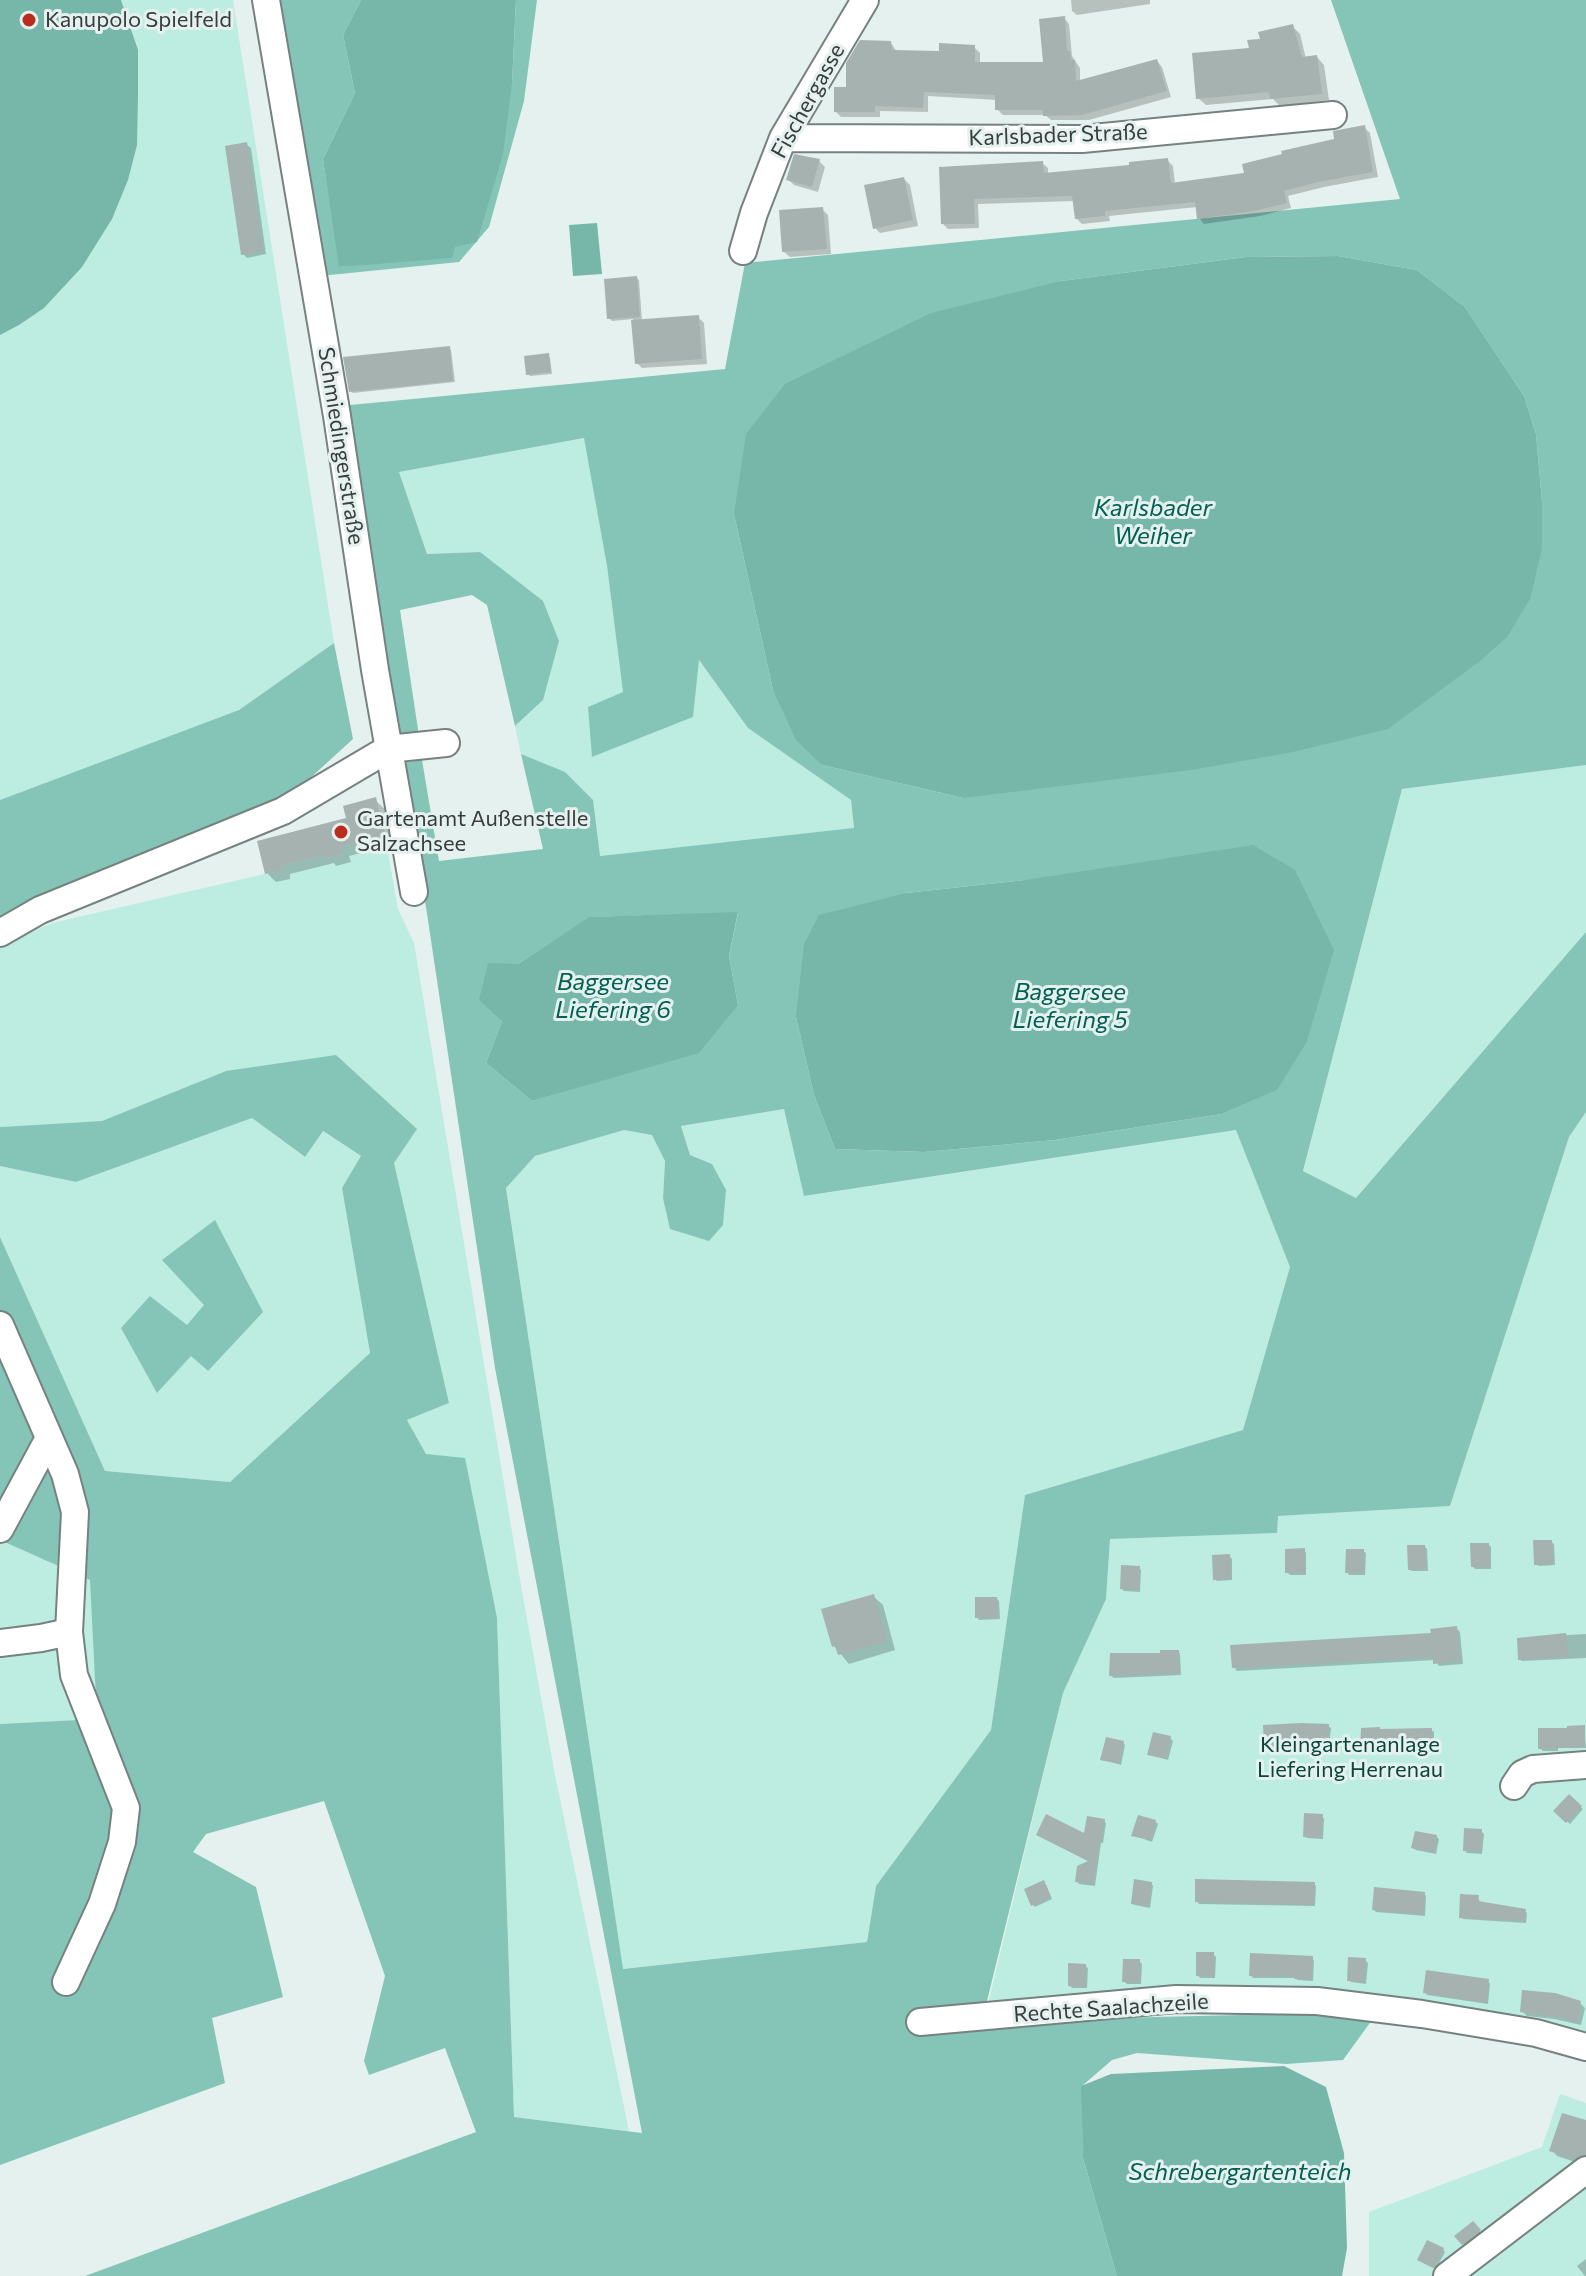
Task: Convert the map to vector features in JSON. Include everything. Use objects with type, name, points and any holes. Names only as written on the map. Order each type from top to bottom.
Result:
[{"type":"street","name":"Schmiedingerstraße","points":[[266,0],[414,892]]},
{"type":"street","name":"Fischergasse","points":[[743,251],[783,138],[865,0]]},
{"type":"street","name":"Karlsbader Straße","points":[[783,138],[1082,139],[1333,115]]},
{"type":"street","points":[[0,933],[40,910],[283,811],[388,749],[446,743]]},
{"type":"street","points":[[0,1325],[65,1474],[75,1512],[69,1632],[74,1675],[126,1808],[122,1842],[102,1904],[66,1982]]},
{"type":"street","points":[[0,1529],[49,1438]]},
{"type":"street","points":[[0,1643],[69,1632]]},
{"type":"street","points":[[1514,1786],[1522,1774],[1533,1769],[1586,1765]]},
{"type":"street","name":"Rechte Saalachzeile","points":[[920,2022],[1176,1999],[1317,2001],[1536,2033],[1586,2047]]},
{"type":"street","points":[[1447,2276],[1586,2170]]},
{"type":"green space","points":[[0,0],[233,0],[334,643],[239,710],[0,800]]},
{"type":"green space","points":[[585,438],[607,566],[623,692],[592,757],[693,717],[698,659],[748,728],[851,800],[854,829],[599,856],[565,772],[521,754],[515,726],[543,700],[480,552],[427,554],[399,472]]},
{"type":"green space","points":[[1586,765],[1586,932],[1356,1198],[1303,1171],[1402,789]]},
{"type":"green space","points":[[385,836],[398,909],[414,943],[554,1770],[629,2131],[514,2117],[497,1618],[426,1454],[407,1420],[449,1403],[393,1162],[226,1071],[102,1121],[0,1127],[0,945],[52,923],[282,870],[281,865],[325,855],[326,858],[342,853],[341,847]]},
{"type":"green space","points":[[784,1109],[805,1196],[1237,1130],[1290,1267],[1243,1430],[1025,1495],[991,1730],[876,1886],[867,1942],[622,1969],[506,1187],[535,1156],[624,1130],[653,1135],[665,1161],[663,1198],[712,1164],[690,1155],[681,1126]]},
{"type":"green space","name":"Kleingartenanlage Liefering Herrenau","points":[[1586,1112],[1586,2038],[1332,1993],[987,2008],[1063,1693],[1106,1599],[1110,1539],[1277,1533],[1277,1516],[1450,1506],[1569,1137]]},
{"type":"green space","points":[[252,1118],[304,1157],[322,1131],[362,1157],[342,1189],[370,1353],[230,1482],[105,1471],[0,1237],[0,1166],[76,1182]],"holes":[[[150,1296],[187,1326],[204,1306],[207,1371],[191,1355],[158,1392]]]},
{"type":"green space","points":[[0,1540],[91,1580],[97,1719],[0,1724]]},
{"type":"green space","points":[[1560,2094],[1586,2103],[1586,2276],[1369,2276],[1369,2212],[1542,2147]]},
{"type":"shaded area","points":[[274,0],[361,0],[343,35],[355,93],[323,159],[340,267],[454,247],[512,84],[516,0],[537,0],[524,101],[489,227],[459,262],[320,276]]},
{"type":"shaded area","points":[[1331,0],[1586,0],[1586,765],[1402,789],[1303,1171],[1356,1198],[1586,932],[1586,1112],[1569,1137],[1450,1506],[1278,1516],[1277,1533],[1110,1539],[1106,1599],[1063,1693],[982,2021],[1328,2013],[1372,2020],[1343,2060],[1286,2064],[1137,2053],[1112,2060],[1082,2086],[1083,2158],[1117,2276],[85,2276],[476,2132],[445,2048],[369,2075],[364,2061],[385,1976],[324,1801],[206,1834],[193,1852],[256,1887],[283,1997],[212,2018],[225,2083],[0,2165],[0,1724],[97,1719],[90,1580],[0,1540],[0,1237],[105,1471],[230,1482],[370,1353],[342,1188],[361,1156],[323,1131],[305,1157],[252,1118],[76,1182],[0,1166],[0,1127],[102,1121],[226,1071],[336,1055],[417,1129],[394,1163],[449,1403],[407,1420],[426,1454],[465,1458],[497,1618],[514,2117],[642,2133],[495,1368],[426,907],[401,763],[422,760],[439,861],[543,849],[521,754],[565,772],[593,800],[600,856],[854,828],[851,800],[748,728],[699,660],[693,717],[592,757],[588,707],[623,692],[607,566],[584,438],[399,472],[427,554],[480,552],[543,601],[559,641],[543,700],[515,726],[487,605],[472,595],[400,610],[419,736],[396,740],[340,406],[725,369],[745,263],[1400,199]],"holes":[[[1338,256],[1417,270],[1465,307],[1524,396],[1536,434],[1542,501],[1542,549],[963,798],[822,765],[773,690],[734,514],[1061,281],[1246,257]],[[1025,880],[1306,1044],[1276,1090],[1222,1114],[1055,1140],[924,1152],[835,1149],[814,1095],[796,1017],[906,893]],[[738,913],[729,956],[738,1005],[602,1080],[532,1101],[486,1063],[502,1021],[488,964],[518,964],[590,917]],[[784,1109],[804,1196],[1236,1130],[1290,1267],[1243,1430],[1025,1495],[991,1730],[876,1886],[867,1942],[623,1969],[506,1188],[535,1156],[624,1130],[652,1135],[665,1161],[663,1198],[670,1229],[709,1241],[723,1225],[726,1190],[712,1164],[690,1155],[681,1126]]]},
{"type":"shaded area","points":[[334,643],[353,739],[285,801],[0,921],[0,800],[239,710]]},
{"type":"shaded area","points":[[215,1220],[263,1312],[208,1371],[191,1356],[157,1393],[121,1328],[150,1296],[187,1325],[204,1305],[162,1260]]},
{"type":"water","points":[[0,0],[121,0],[138,50],[138,95],[137,145],[128,180],[112,219],[82,267],[44,308],[0,335]]},
{"type":"water","points":[[361,0],[516,0],[512,84],[503,154],[477,242],[455,247],[452,258],[339,267],[323,159],[355,93],[343,35]]},
{"type":"water","points":[[597,223],[602,274],[573,276],[569,225]]},
{"type":"water","name":"Karlsbader Weiher","points":[[1338,256],[1417,270],[1465,307],[1524,396],[1536,434],[1542,501],[1542,549],[1530,599],[1507,637],[1480,661],[1388,729],[1293,752],[1191,770],[963,798],[822,765],[796,740],[773,690],[734,514],[746,434],[785,384],[931,313],[1061,281],[1246,257]]},
{"type":"water","name":"Baggersee Liefering 5","points":[[1253,845],[1295,870],[1334,950],[1306,1044],[1277,1090],[1222,1114],[1055,1140],[924,1152],[835,1149],[814,1095],[796,1017],[804,944],[819,915],[906,893],[1025,880]]},
{"type":"water","name":"Baggersee Liefering 6","points":[[738,912],[729,956],[738,1005],[699,1053],[532,1101],[486,1063],[502,1021],[479,1000],[488,963],[518,964],[589,917]]},
{"type":"water","name":"Schrebergartenteich","points":[[1284,2066],[1326,2087],[1344,2153],[1347,2248],[1342,2276],[1117,2276],[1083,2158],[1081,2086],[1111,2074]]},
{"type":"building","points":[[1065,16],[1067,51],[1070,51],[1071,60],[1075,60],[1076,81],[1157,59],[1167,91],[1082,115],[1043,116],[1043,110],[995,110],[995,95],[924,92],[923,108],[875,106],[875,112],[834,112],[834,87],[846,87],[846,63],[860,40],[891,41],[892,50],[939,51],[939,43],[975,45],[975,62],[1043,62],[1039,19]]},
{"type":"building","points":[[1293,24],[1302,57],[1317,55],[1322,94],[1270,99],[1269,92],[1196,99],[1192,53],[1249,48],[1247,40],[1260,39],[1258,32]]},
{"type":"building","points":[[1365,125],[1373,172],[1284,191],[1287,203],[1254,211],[1197,219],[1195,202],[1105,211],[1105,216],[1075,219],[1072,196],[974,199],[975,224],[941,224],[939,167],[1043,161],[1044,173],[1168,158],[1171,183],[1244,173],[1242,164],[1334,139],[1333,131]]},
{"type":"building","points":[[247,142],[263,251],[241,255],[225,146]]},
{"type":"building","points":[[794,154],[820,159],[812,187],[786,180]]},
{"type":"building","points":[[904,177],[913,220],[873,229],[864,185]]},
{"type":"building","points":[[823,207],[827,249],[782,252],[779,210]]},
{"type":"building","points":[[637,276],[640,317],[607,319],[604,279]]},
{"type":"building","points":[[699,315],[702,359],[635,364],[631,320]]},
{"type":"building","points":[[450,346],[453,381],[349,392],[343,357]]},
{"type":"building","points":[[549,353],[551,372],[526,375],[524,356]]},
{"type":"building","name":"Gartenamt Außenstelle Salzachsee","points":[[376,797],[385,836],[341,847],[343,853],[281,865],[282,870],[265,874],[257,841],[346,818],[343,806]]},
{"type":"building","points":[[1533,1540],[1552,1540],[1553,1564],[1534,1565]]},
{"type":"building","points":[[1470,1543],[1489,1543],[1490,1567],[1471,1567]]},
{"type":"building","points":[[1407,1545],[1425,1545],[1426,1569],[1408,1570]]},
{"type":"building","points":[[1305,1548],[1305,1573],[1285,1573],[1285,1549]]},
{"type":"building","points":[[1346,1549],[1364,1549],[1364,1573],[1345,1573]]},
{"type":"building","points":[[1230,1554],[1231,1579],[1213,1580],[1212,1555]]},
{"type":"building","points":[[1121,1565],[1140,1566],[1139,1590],[1120,1589]]},
{"type":"building","points":[[874,1594],[887,1641],[838,1655],[835,1646],[832,1647],[821,1609]]},
{"type":"building","points":[[975,1597],[997,1597],[998,1618],[975,1618]]},
{"type":"building","points":[[1457,1626],[1460,1661],[1433,1664],[1433,1657],[1232,1668],[1230,1645],[1431,1633],[1430,1629]]},
{"type":"building","points":[[1566,1633],[1568,1657],[1518,1660],[1517,1638]]},
{"type":"building","points":[[1160,1650],[1179,1650],[1180,1673],[1109,1676],[1110,1653],[1160,1653]]},
{"type":"building","points":[[1329,1724],[1328,1745],[1264,1748],[1263,1725]]},
{"type":"building","points":[[1585,1725],[1585,1747],[1538,1749],[1538,1728]]},
{"type":"building","points":[[1361,1728],[1432,1728],[1432,1751],[1362,1752]]},
{"type":"building","points":[[1153,1732],[1171,1736],[1166,1759],[1147,1755]]},
{"type":"building","points":[[1106,1737],[1124,1741],[1119,1764],[1100,1760]]},
{"type":"building","points":[[1569,1794],[1582,1806],[1566,1823],[1553,1811]]},
{"type":"building","points":[[1304,1813],[1323,1814],[1321,1838],[1303,1837]]},
{"type":"building","points":[[1046,1814],[1084,1833],[1087,1816],[1105,1819],[1093,1884],[1075,1882],[1077,1866],[1088,1861],[1036,1835]]},
{"type":"building","points":[[1138,1815],[1156,1820],[1150,1840],[1131,1836]]},
{"type":"building","points":[[1464,1828],[1482,1829],[1481,1852],[1463,1851]]},
{"type":"building","points":[[1415,1831],[1437,1835],[1434,1853],[1411,1848]]},
{"type":"building","points":[[1134,1879],[1152,1882],[1148,1906],[1131,1904]]},
{"type":"building","points":[[1195,1879],[1315,1882],[1313,1905],[1195,1902]]},
{"type":"building","points":[[1044,1880],[1051,1897],[1031,1906],[1024,1889]]},
{"type":"building","points":[[1374,1887],[1425,1892],[1423,1915],[1372,1910]]},
{"type":"building","points":[[1460,1894],[1479,1895],[1478,1901],[1526,1909],[1524,1921],[1459,1918]]},
{"type":"building","points":[[1196,1952],[1214,1952],[1214,1977],[1196,1976]]},
{"type":"building","points":[[1250,1953],[1313,1956],[1311,1980],[1249,1976]]},
{"type":"building","points":[[1348,1957],[1366,1958],[1364,1982],[1347,1981]]},
{"type":"building","points":[[1123,1959],[1140,1959],[1140,1983],[1122,1982]]},
{"type":"building","points":[[1068,1963],[1086,1964],[1086,1987],[1068,1986]]},
{"type":"building","points":[[1426,1970],[1489,1979],[1486,2003],[1423,1993]]},
{"type":"building","points":[[1522,1990],[1555,1993],[1581,2001],[1577,2022],[1520,2012]]},
{"type":"building","points":[[1562,2113],[1586,2120],[1586,2154],[1574,2159],[1549,2151]]},
{"type":"building","points":[[1473,2221],[1481,2230],[1462,2245],[1454,2236]]},
{"type":"building","points":[[1427,2240],[1444,2248],[1433,2268],[1417,2260]]},
{"type":"place","name":"Kanupolo Spielfeld","points":[[29,20]]},
{"type":"place","name":"Gartenamt Außenstelle Salzachsee","points":[[341,832]]}]
